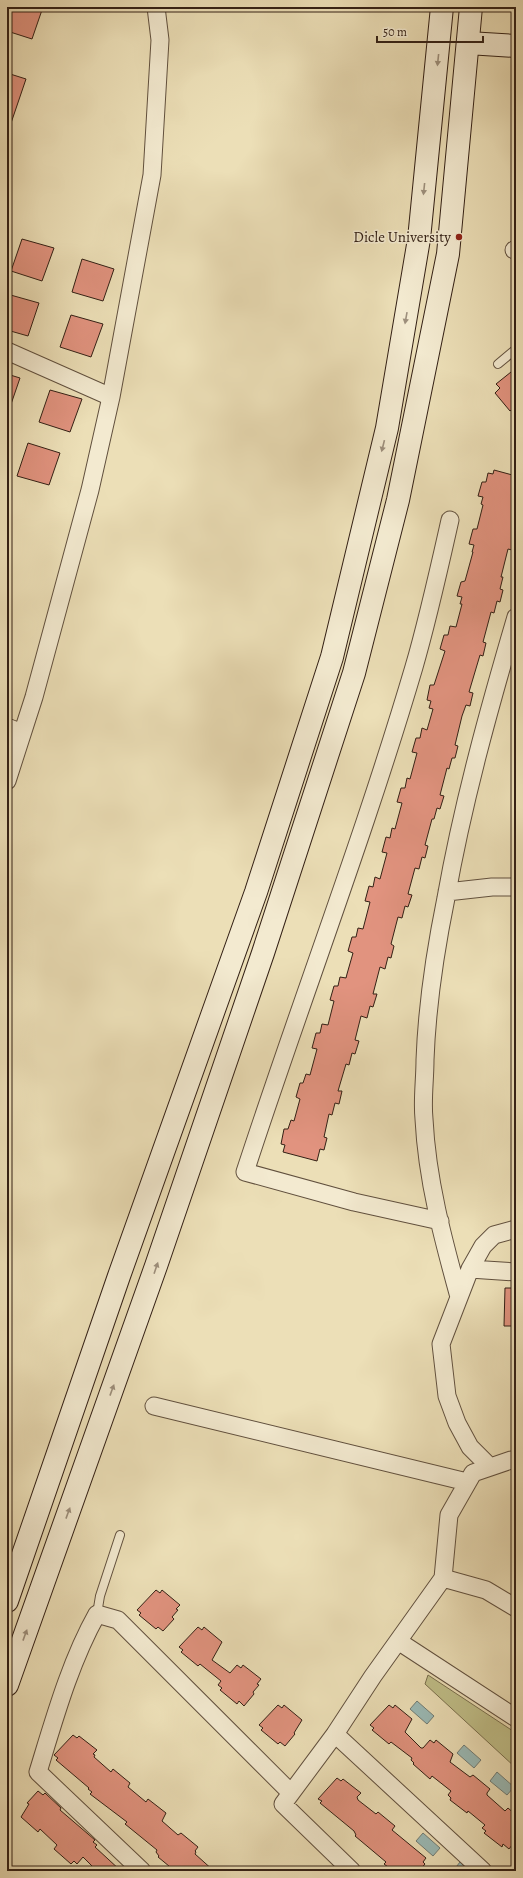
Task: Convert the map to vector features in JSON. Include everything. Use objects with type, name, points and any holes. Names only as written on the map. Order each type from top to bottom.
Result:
[{"type":"street","points":[[7,781],[15,730],[90,490],[111,397],[152,175],[160,40],[156,7]]},
{"type":"street","points":[[7,1601],[119,1276],[256,892],[332,657],[387,428],[420,231],[442,7]]},
{"type":"street","points":[[7,1685],[156,1266],[263,953],[354,673],[398,500],[448,254],[471,7]]},
{"type":"street","points":[[468,43],[516,46]]},
{"type":"street","points":[[7,351],[111,397]]},
{"type":"street","points":[[440,1221],[354,1202],[245,1172],[384,764],[414,666],[435,586],[450,520]]},
{"type":"street","points":[[459,1297],[433,1191],[424,1119],[427,1021],[436,949],[454,850],[485,723],[516,617]]},
{"type":"street","points":[[447,892],[492,887],[516,887]]},
{"type":"street","points":[[490,1467],[470,1447],[457,1423],[446,1396],[441,1344],[470,1268],[483,1246],[494,1236],[516,1228]]},
{"type":"street","points":[[470,1268],[516,1272]]},
{"type":"street","points":[[154,1406],[467,1482]]},
{"type":"street","points":[[352,1871],[283,1804],[335,1734],[443,1578],[449,1515],[472,1473],[511,1460],[516,1461]]},
{"type":"street","points":[[443,1578],[486,1590],[516,1608]]},
{"type":"street","points":[[142,1871],[38,1772],[56,1713],[87,1631],[97,1614],[118,1620],[291,1793]]},
{"type":"street","points":[[398,1641],[516,1718]]},
{"type":"street","points":[[335,1734],[483,1871]]},
{"type":"lane","points":[[498,364],[516,350]]},
{"type":"lane","points":[[97,1614],[100,1596],[120,1535]]},
{"type":"shaded area","points":[[428,1675],[516,1733],[516,1768],[425,1684]]},
{"type":"water","points":[[417,1701],[434,1716],[427,1724],[410,1709]]},
{"type":"water","points":[[464,1745],[481,1760],[474,1768],[457,1753]]},
{"type":"water","points":[[497,1772],[514,1787],[507,1795],[490,1781]]},
{"type":"water","points":[[423,1833],[440,1848],[433,1856],[416,1841]]},
{"type":"water","points":[[460,1862],[470,1871],[453,1871]]},
{"type":"building","points":[[7,7],[43,7],[32,39],[7,31]]},
{"type":"building","points":[[7,73],[26,79],[9,129],[7,129]]},
{"type":"building","points":[[22,239],[54,248],[42,281],[11,271]]},
{"type":"building","points":[[82,259],[114,269],[103,301],[72,292]]},
{"type":"building","points":[[7,294],[39,303],[28,336],[7,330]]},
{"type":"building","points":[[71,315],[103,324],[91,357],[60,347]]},
{"type":"building","points":[[516,368],[516,406],[510,411],[495,393],[500,388],[496,384]]},
{"type":"building","points":[[7,374],[20,378],[9,410],[7,410]]},
{"type":"building","points":[[50,390],[82,399],[70,432],[39,422]]},
{"type":"building","points":[[28,443],[60,453],[49,485],[17,476]]},
{"type":"building","points":[[494,470],[516,476],[516,508],[512,524],[515,525],[512,536],[515,538],[512,550],[508,549],[501,577],[503,577],[500,589],[503,590],[500,602],[497,601],[494,613],[491,612],[483,642],[486,643],[483,656],[480,655],[469,692],[473,693],[470,706],[466,705],[462,716],[455,745],[458,746],[455,758],[452,758],[449,769],[447,768],[440,795],[444,796],[440,809],[437,808],[434,819],[432,819],[425,845],[428,846],[425,858],[422,857],[419,869],[415,868],[408,894],[412,895],[408,907],[405,906],[402,918],[398,917],[391,944],[394,946],[391,958],[388,957],[385,969],[380,967],[373,994],[377,994],[373,1007],[370,1006],[367,1018],[361,1016],[355,1040],[359,1041],[355,1054],[352,1053],[349,1065],[346,1064],[338,1091],[342,1091],[339,1104],[335,1103],[332,1115],[329,1114],[324,1137],[327,1138],[324,1150],[320,1149],[317,1161],[283,1152],[285,1145],[281,1144],[284,1129],[288,1129],[291,1120],[294,1121],[300,1099],[296,1097],[300,1083],[303,1083],[306,1074],[310,1075],[317,1049],[312,1048],[316,1033],[320,1033],[322,1024],[328,1025],[334,1001],[330,1000],[334,986],[338,986],[340,977],[346,978],[353,953],[348,951],[352,937],[356,937],[358,928],[363,929],[370,902],[365,901],[369,886],[373,887],[375,877],[380,879],[387,853],[382,852],[386,837],[390,838],[392,828],[395,829],[402,803],[397,802],[401,788],[405,788],[407,778],[410,779],[417,753],[412,752],[416,738],[420,738],[422,728],[427,730],[433,709],[429,708],[431,701],[427,700],[430,685],[434,685],[445,651],[440,649],[444,635],[448,635],[450,626],[456,627],[462,604],[460,604],[462,597],[457,596],[461,582],[465,581],[474,545],[469,544],[473,529],[477,529],[483,505],[481,504],[483,497],[478,496],[482,482],[486,482],[488,473],[493,474]]},
{"type":"building","points":[[505,1288],[516,1288],[516,1326],[504,1326]]},
{"type":"building","points":[[156,1590],[160,1593],[162,1590],[180,1605],[172,1617],[174,1619],[163,1631],[158,1627],[156,1629],[139,1615],[141,1613],[137,1610]]},
{"type":"building","points":[[198,1627],[202,1630],[204,1627],[222,1642],[212,1660],[230,1673],[237,1665],[241,1668],[243,1665],[261,1679],[257,1684],[259,1685],[253,1692],[254,1694],[244,1706],[239,1701],[237,1704],[220,1690],[222,1688],[218,1685],[221,1681],[200,1664],[198,1666],[181,1652],[183,1650],[179,1647]]},
{"type":"building","points":[[278,1705],[282,1708],[284,1705],[302,1720],[294,1733],[295,1734],[285,1746],[280,1742],[278,1744],[261,1730],[263,1728],[259,1725]]},
{"type":"building","points":[[389,1705],[393,1708],[395,1705],[412,1719],[405,1732],[421,1748],[423,1748],[430,1740],[434,1743],[436,1740],[453,1754],[450,1762],[470,1777],[473,1775],[490,1789],[487,1795],[505,1811],[508,1808],[516,1815],[516,1840],[509,1849],[503,1844],[502,1847],[484,1833],[486,1831],[482,1828],[485,1825],[468,1811],[467,1813],[450,1800],[451,1798],[448,1795],[451,1791],[432,1776],[430,1779],[413,1764],[414,1763],[411,1760],[412,1758],[391,1742],[389,1744],[372,1730],[374,1728],[370,1725]]},
{"type":"building","points":[[73,1735],[77,1738],[79,1736],[97,1750],[93,1754],[95,1755],[94,1757],[111,1772],[113,1769],[130,1783],[128,1787],[146,1802],[148,1799],[166,1813],[162,1821],[178,1835],[181,1833],[198,1847],[195,1854],[214,1871],[175,1871],[158,1857],[159,1856],[156,1852],[157,1850],[125,1824],[127,1822],[90,1794],[92,1792],[88,1789],[89,1788],[56,1760],[58,1758],[54,1755]]},
{"type":"building","points":[[337,1778],[341,1781],[343,1779],[361,1793],[357,1797],[358,1800],[376,1814],[378,1812],[395,1826],[392,1830],[426,1858],[423,1862],[425,1864],[419,1871],[384,1871],[388,1867],[384,1864],[386,1862],[355,1836],[354,1831],[320,1803],[322,1801],[318,1799]]},
{"type":"building","points":[[38,1791],[43,1795],[45,1793],[61,1808],[60,1810],[95,1840],[93,1842],[97,1845],[95,1847],[121,1871],[97,1871],[83,1857],[77,1864],[74,1861],[71,1864],[54,1849],[57,1845],[40,1829],[38,1832],[21,1817],[29,1804],[27,1803]]},
{"type":"place","name":"Dicle University","points":[[459,237]]}]
